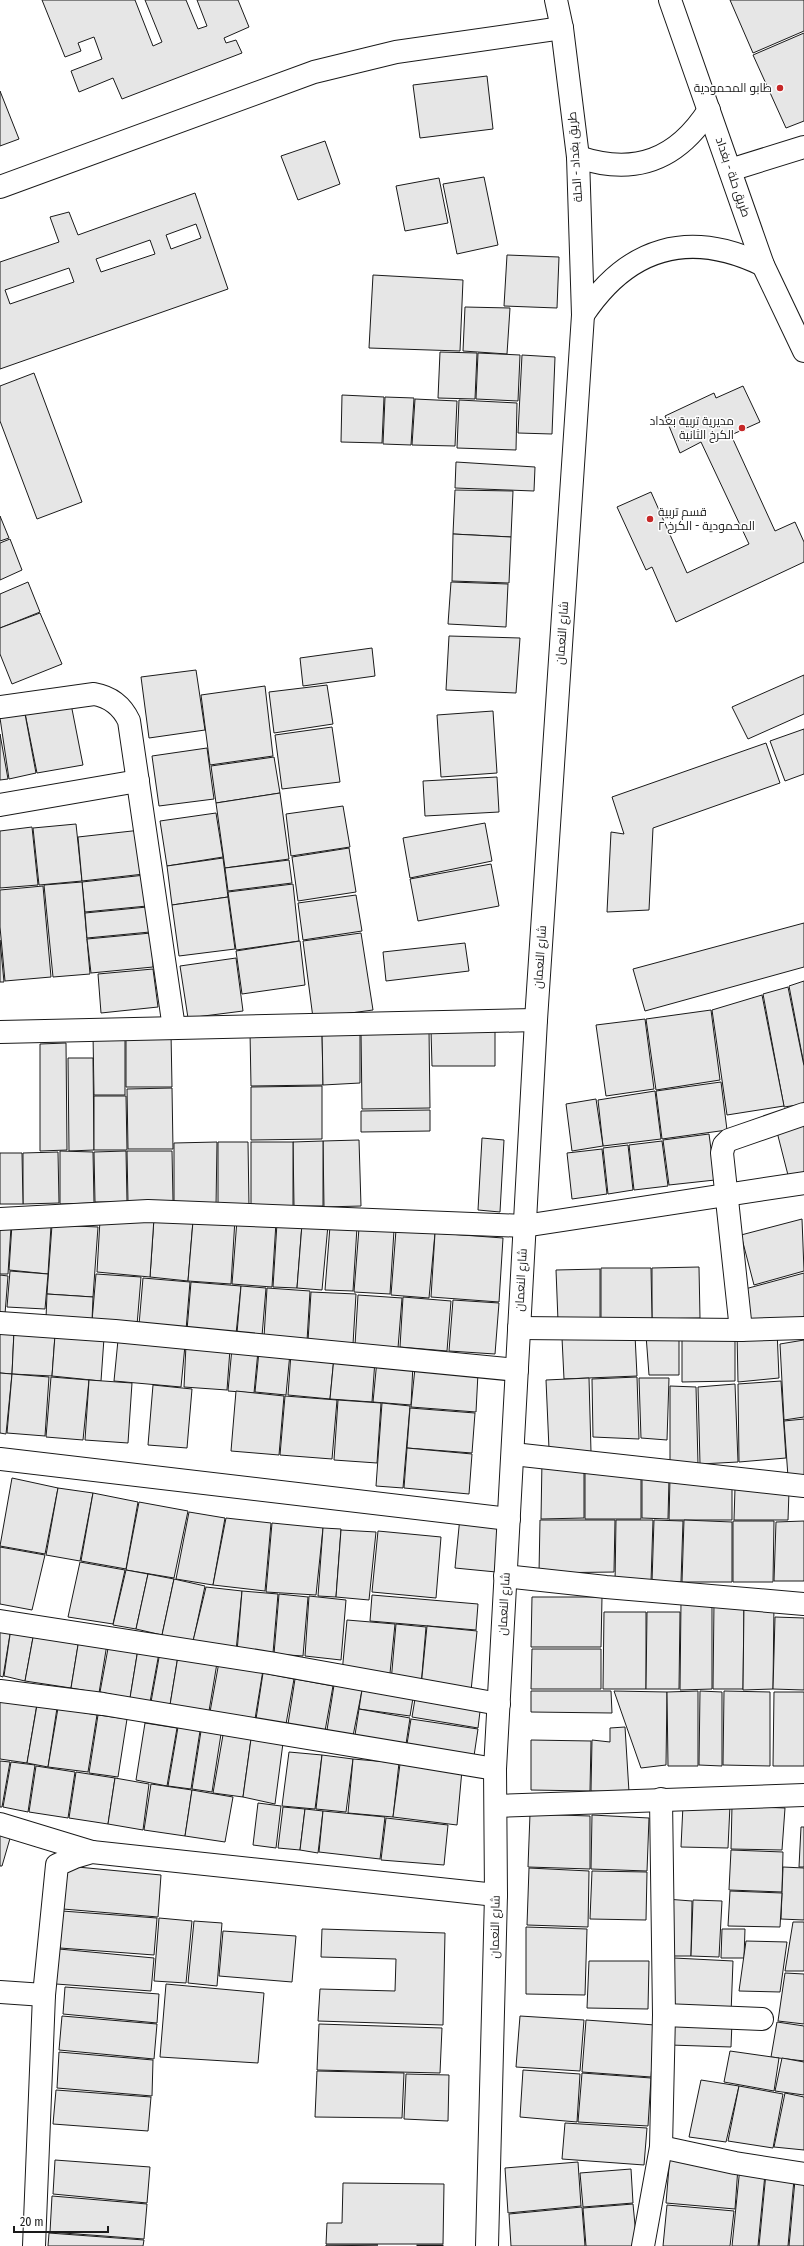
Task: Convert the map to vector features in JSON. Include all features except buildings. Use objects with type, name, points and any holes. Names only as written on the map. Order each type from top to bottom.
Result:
[{"type":"street","name":"طريق بغداد - الحلة","points":[[556,0],[562,28],[578,158],[583,315]]},
{"type":"street","name":"طريق حلة - بغداد","points":[[670,0],[763,265],[804,351]]},
{"type":"street","points":[[0,186],[314,72],[396,52],[562,28]]},
{"type":"street","points":[[578,158],[598,164],[620,166],[642,164],[663,156],[687,139],[697,128],[709,110]]},
{"type":"street","points":[[730,170],[804,147]]},
{"type":"street","points":[[583,315],[598,293],[616,275],[638,260],[662,251],[688,247],[714,248],[740,254],[763,265]]},
{"type":"street","name":"شارع النعمان","points":[[487,2246],[496,1896],[495,1769],[536,1020],[583,315]]},
{"type":"street","points":[[0,707],[88,694],[108,698],[120,706],[130,721],[174,1028]]},
{"type":"street","points":[[0,805],[138,781]]},
{"type":"street","points":[[0,1032],[536,1020]]},
{"type":"street","points":[[741,1330],[722,1153],[724,1145],[729,1140],[804,1114]]},
{"type":"street","points":[[0,1219],[148,1211],[524,1226],[804,1183]]},
{"type":"street","points":[[0,1323],[115,1331],[517,1370]]},
{"type":"street","points":[[519,1328],[741,1330],[804,1328]]},
{"type":"street","points":[[512,1454],[804,1486]]},
{"type":"street","points":[[0,1459],[509,1518]]},
{"type":"street","points":[[505,1576],[606,1588],[804,1604]]},
{"type":"street","points":[[0,1620],[270,1663],[499,1704]]},
{"type":"street","points":[[0,1691],[103,1704],[495,1769]]},
{"type":"street","points":[[496,1806],[804,1795]]},
{"type":"street","points":[[643,2246],[661,2147],[664,2015],[661,1799]]},
{"type":"street","points":[[0,1824],[92,1852],[496,1896]]},
{"type":"street","points":[[34,2246],[44,1995],[57,1865],[75,1857],[92,1852]]},
{"type":"street","points":[[0,1992],[44,1995]]},
{"type":"street","points":[[664,2015],[762,2019]]},
{"type":"street","points":[[661,2147],[735,2163],[804,2174]]},
{"type":"place","name":"طابو المحمودية","points":[[780,88]]},
{"type":"place","name":"مديرية تربية بغداد الكرخ الثانية","points":[[742,428]]},
{"type":"place","name":"قسم تربية المحمودية - الكرخ ٢","points":[[650,519]]}]
